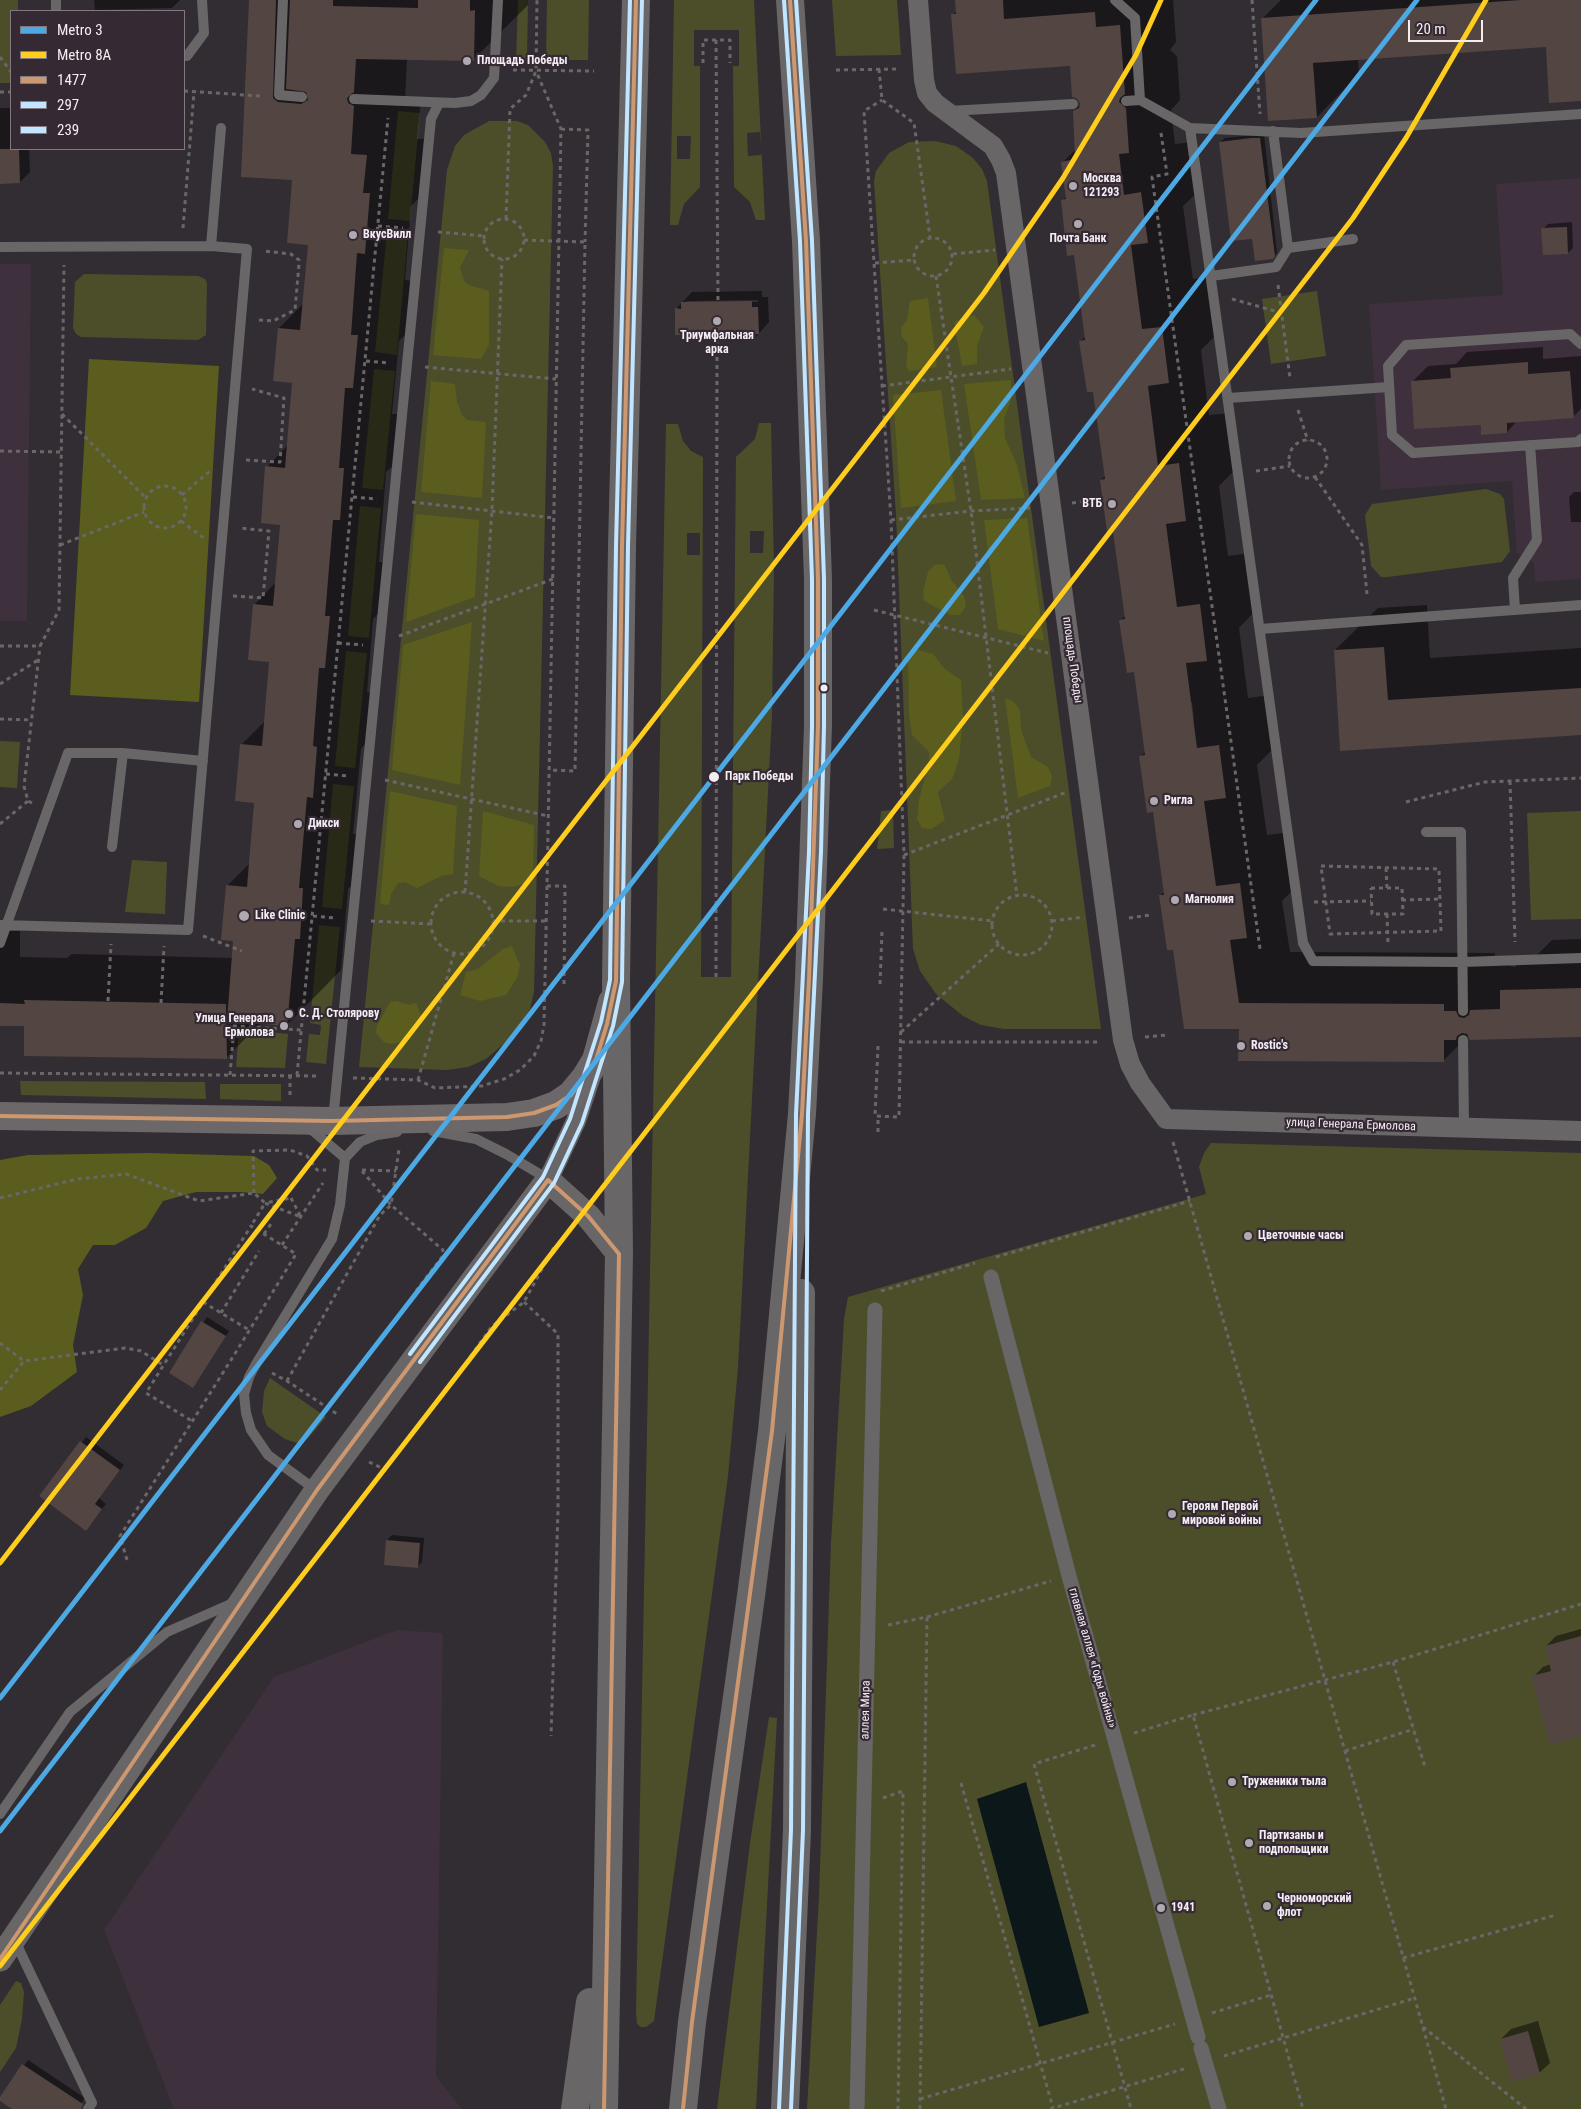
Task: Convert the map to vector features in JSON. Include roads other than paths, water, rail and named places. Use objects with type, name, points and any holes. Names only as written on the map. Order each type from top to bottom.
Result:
[{"type":"main road","points":[[604,2109],[619,1254],[616,981],[622,546],[636,0]]},
{"type":"main road","points":[[785,2109],[797,1830],[802,1114],[815,842],[818,579],[806,241],[790,0]]},
{"type":"main road","points":[[0,1116],[290,1111],[332,1121],[507,1117],[534,1113],[556,1105],[571,1095],[596,1060],[608,1024],[616,981]]},
{"type":"main road","points":[[683,2109],[692,2022],[772,1431],[802,1114]]},
{"type":"main road","points":[[574,2109],[585,2043],[609,1841]]},
{"type":"street","name":"площадь Победы","points":[[918,0],[924,80],[927,93],[935,103],[993,146],[1006,173],[1123,1040],[1130,1064],[1140,1083],[1166,1119]]},
{"type":"street","points":[[7,1949],[317,1490],[548,1180],[576,1121],[596,1060]]},
{"type":"street","name":"улица Генерала Ермолова","points":[[1166,1119],[1581,1131]]},
{"type":"street","points":[[548,1180],[588,1216],[619,1254]]},
{"type":"street","name":"главная аллея «Годы войны»","points":[[991,1277],[1069,1576],[1219,2109]]},
{"type":"street","name":"аллея Мира","points":[[857,2109],[875,1310]]},
{"type":"lane","points":[[185,56],[187,56],[204,33],[202,0]]},
{"type":"lane","points":[[284,0],[279,95],[302,97]]},
{"type":"lane","points":[[354,99],[439,103],[471,101],[490,87],[496,68],[498,0]]},
{"type":"lane","points":[[1115,0],[1135,18],[1140,100]]},
{"type":"lane","points":[[1126,101],[1140,100],[1190,128],[1301,133],[1581,114]]},
{"type":"lane","points":[[332,1121],[431,119],[439,103]]},
{"type":"lane","points":[[946,111],[1073,104]]},
{"type":"lane","points":[[211,246],[221,128]]},
{"type":"lane","points":[[1190,128],[1303,943],[1313,961],[1463,962],[1581,958]]},
{"type":"lane","points":[[1225,130],[1226,141]]},
{"type":"lane","points":[[1211,276],[1276,267],[1288,248],[1273,131]]},
{"type":"lane","points":[[1288,248],[1354,239]]},
{"type":"lane","points":[[0,247],[211,246],[247,249],[188,930],[2,925]]},
{"type":"lane","points":[[1581,344],[1570,334],[1406,345],[1388,366],[1392,435],[1413,453],[1578,442],[1581,439]]},
{"type":"lane","points":[[1228,398],[1389,387]]},
{"type":"lane","points":[[1515,610],[1513,578],[1537,540],[1530,445]]},
{"type":"lane","points":[[1260,629],[1581,605]]},
{"type":"lane","points":[[0,942],[2,925],[68,753],[123,753],[203,761]]},
{"type":"lane","points":[[112,847],[123,753]]},
{"type":"lane","points":[[1426,832],[1461,832],[1463,1010]]},
{"type":"lane","points":[[1463,1040],[1464,1128]]},
{"type":"lane","points":[[290,1111],[345,1158]]},
{"type":"lane","points":[[317,1490],[268,1455],[251,1430],[246,1413],[244,1394],[256,1364],[332,1239],[340,1204],[345,1158],[360,1142],[378,1135],[416,1130],[445,1132],[476,1139],[506,1154],[548,1180]]},
{"type":"lane","points":[[0,1814],[70,1712],[167,1632],[243,1599]]},
{"type":"lane","points":[[7,1949],[92,2103],[88,2109]]},
{"type":"metro line","name":"8А","points":[[0,1563],[984,293],[1063,178],[1136,55],[1161,0]]},
{"type":"metro line","name":"3","points":[[0,1698],[1316,0]]},
{"type":"metro line","name":"3","points":[[0,1831],[1417,0]]},
{"type":"metro line","name":"8А","points":[[0,1966],[1353,218],[1406,138],[1486,0]]},
{"type":"place","name":"Площадь Победы","points":[[467,61]]},
{"type":"place","name":"Москва 121293","points":[[1073,186]]},
{"type":"place","name":"Почта Банк","points":[[1078,224]]},
{"type":"place","name":"ВкусВилл","points":[[353,235]]},
{"type":"place","name":"Триумфальная арка","points":[[717,321]]},
{"type":"place","name":"ВТБ","points":[[1112,504]]},
{"type":"place","name":"Парк Победы","points":[[714,777]]},
{"type":"place","name":"Ригла","points":[[1154,801]]},
{"type":"place","name":"Дикси","points":[[298,824]]},
{"type":"place","name":"Магнолия","points":[[1175,900]]},
{"type":"place","name":"Like Clinic","points":[[244,916]]},
{"type":"place","name":"С. Д. Столярову","points":[[289,1014]]},
{"type":"place","name":"Улица Генерала Ермолова","points":[[284,1026]]},
{"type":"place","name":"Rostic's","points":[[1241,1046]]},
{"type":"place","name":"Цветочные часы","points":[[1248,1236]]},
{"type":"place","name":"Героям Первой мировой войны","points":[[1172,1514]]},
{"type":"place","name":"Труженики тыла","points":[[1232,1782]]},
{"type":"place","name":"Партизаны и подпольщики","points":[[1249,1843]]},
{"type":"place","name":"Черноморский флот","points":[[1267,1906]]},
{"type":"place","name":"1941","points":[[1161,1908]]}]
